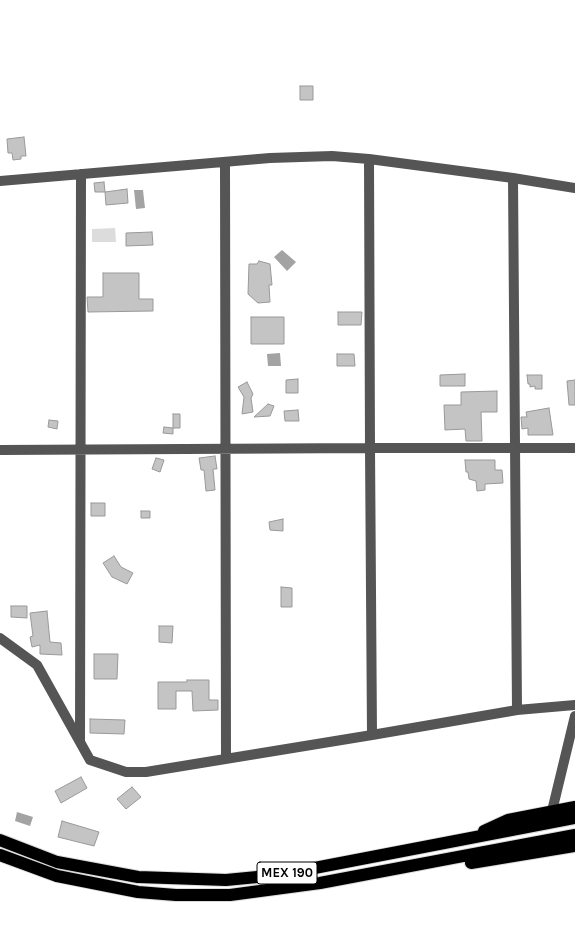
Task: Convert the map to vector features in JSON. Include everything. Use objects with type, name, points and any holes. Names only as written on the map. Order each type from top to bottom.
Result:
[{"type":"highway","points":[[466,839],[508,820],[552,811],[574,810]]},
{"type":"highway","name":"MEX 190","points":[[0,840],[57,862],[138,877],[226,880],[278,875],[466,839],[574,810]]},
{"type":"highway","name":"MEX 190","points":[[0,855],[57,876],[138,892],[176,895],[230,895],[320,883],[575,835]]},
{"type":"highway","points":[[418,865],[444,868],[575,846]]},
{"type":"street","points":[[0,181],[225,162],[332,156],[369,159],[513,178],[575,188]]},
{"type":"street","points":[[369,159],[372,735]]},
{"type":"street","points":[[225,162],[224,448],[226,759]]},
{"type":"street","points":[[80,742],[81,174]]},
{"type":"street","points":[[513,178],[517,710]]},
{"type":"street","points":[[0,450],[224,448],[575,448]]},
{"type":"street","points":[[0,638],[37,665],[90,760],[126,772],[146,772],[517,710],[575,705]]},
{"type":"street","points":[[552,811],[575,716]]},
{"type":"street","points":[[559,848],[575,849]]},
{"type":"shaded area","points":[[134,190],[143,190],[145,208],[136,209]]},
{"type":"shaded area","points":[[115,228],[116,242],[92,242],[92,229]]},
{"type":"shaded area","points":[[282,250],[296,262],[287,271],[274,257]]},
{"type":"shaded area","points":[[280,353],[281,366],[268,366],[267,354]]},
{"type":"shaded area","points":[[17,812],[33,817],[30,826],[15,821]]},
{"type":"building","points":[[300,86],[313,86],[313,100],[300,100]]},
{"type":"building","points":[[24,137],[26,156],[21,156],[21,159],[13,160],[12,153],[8,153],[7,139]]},
{"type":"building","points":[[104,182],[105,192],[95,192],[94,183]]},
{"type":"building","points":[[127,189],[128,203],[106,205],[105,192]]},
{"type":"building","points":[[152,232],[153,245],[126,246],[126,233]]},
{"type":"building","points":[[259,261],[270,264],[272,285],[269,285],[270,302],[258,303],[248,294],[249,264],[257,264]]},
{"type":"building","points":[[103,273],[139,273],[139,299],[153,299],[153,311],[88,312],[87,297],[103,297]]},
{"type":"building","points":[[338,312],[362,312],[361,325],[338,325]]},
{"type":"building","points":[[251,317],[284,317],[284,344],[251,344]]},
{"type":"building","points":[[337,354],[354,354],[355,366],[337,366]]},
{"type":"building","points":[[465,374],[465,386],[440,386],[440,375]]},
{"type":"building","points":[[527,375],[542,375],[542,389],[535,389],[535,386],[530,387],[530,384],[528,384]]},
{"type":"building","points":[[298,379],[298,393],[286,393],[286,380]]},
{"type":"building","points":[[575,380],[575,405],[569,405],[567,381]]},
{"type":"building","points":[[247,382],[253,394],[251,398],[253,412],[242,414],[244,397],[238,387]]},
{"type":"building","points":[[497,391],[497,412],[481,412],[482,441],[466,441],[465,429],[445,430],[444,405],[461,405],[461,392]]},
{"type":"building","points":[[268,404],[274,406],[270,416],[254,417]]},
{"type":"building","points":[[549,408],[553,435],[528,435],[528,428],[522,429],[521,417],[527,417],[526,412]]},
{"type":"building","points":[[298,410],[299,421],[285,421],[284,411]]},
{"type":"building","points":[[173,414],[180,414],[180,428],[173,428]]},
{"type":"building","points":[[49,420],[58,421],[57,429],[48,427]]},
{"type":"building","points":[[164,427],[173,428],[173,434],[163,433]]},
{"type":"building","points":[[215,456],[217,469],[213,469],[215,490],[206,491],[204,470],[201,470],[199,458]]},
{"type":"building","points":[[156,458],[164,460],[160,472],[152,469]]},
{"type":"building","points":[[465,460],[495,460],[495,470],[502,470],[503,483],[485,484],[485,490],[477,491],[476,481],[469,479],[468,472],[466,472]]},
{"type":"building","points":[[91,503],[105,503],[105,516],[91,516]]},
{"type":"building","points":[[141,511],[150,511],[150,518],[141,518]]},
{"type":"building","points":[[283,519],[283,531],[270,530],[269,522]]},
{"type":"building","points":[[114,556],[121,567],[133,573],[127,584],[112,577],[103,563]]},
{"type":"building","points":[[281,587],[292,588],[292,607],[281,607]]},
{"type":"building","points":[[11,606],[27,606],[27,618],[11,617]]},
{"type":"building","points":[[47,611],[50,642],[61,643],[62,655],[40,654],[40,645],[32,647],[30,637],[33,636],[30,613]]},
{"type":"building","points":[[159,626],[173,626],[172,643],[159,642]]},
{"type":"building","points":[[94,654],[118,654],[117,679],[94,679]]},
{"type":"building","points":[[187,680],[209,680],[209,700],[218,700],[218,710],[193,711],[192,691],[176,691],[176,709],[158,709],[158,682],[187,682]]},
{"type":"building","points":[[90,719],[125,720],[124,734],[90,733]]},
{"type":"building","points":[[81,777],[87,788],[61,803],[55,791]]},
{"type":"building","points":[[132,787],[141,797],[126,809],[117,799]]},
{"type":"building","points":[[62,821],[99,832],[94,846],[58,837]]}]
